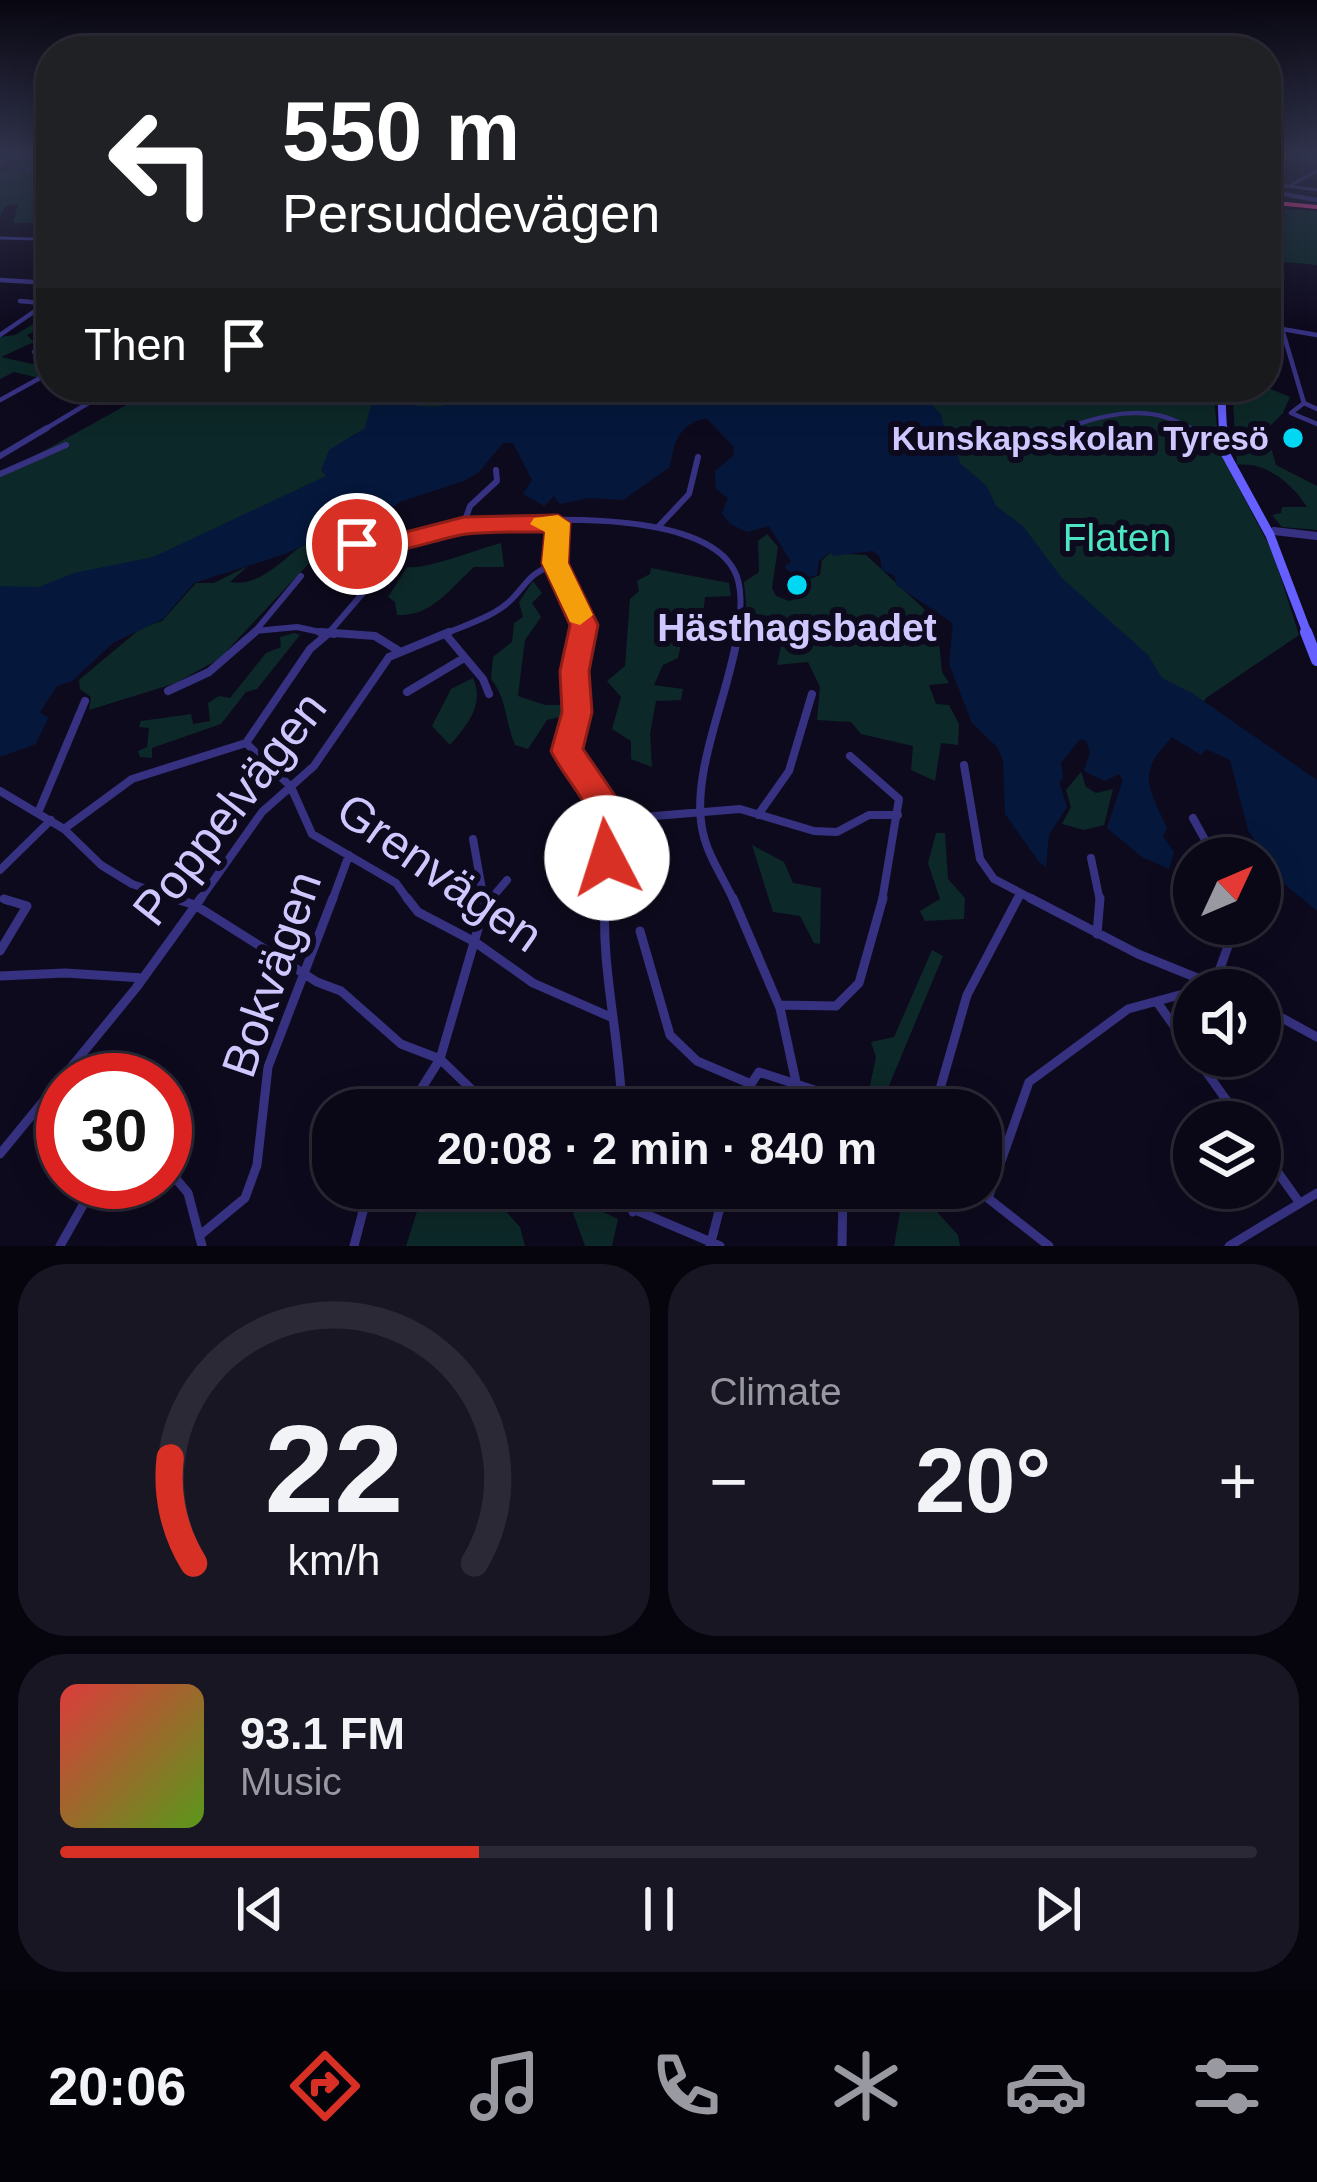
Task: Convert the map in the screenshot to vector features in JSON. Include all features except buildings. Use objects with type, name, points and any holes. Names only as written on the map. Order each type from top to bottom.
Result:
[{"type":"main road","points":[[1222,402],[1224,451],[1272,533],[1317,646]]},
{"type":"main road","points":[[1272,533],[1317,660]]},
{"type":"street","points":[[0,238],[32,239]]},
{"type":"street","points":[[1,281],[36,282]]},
{"type":"street","points":[[20,301],[36,302]]},
{"type":"street","points":[[0,335],[36,310]]},
{"type":"street","points":[[1317,335],[1282,328],[1304,403],[1317,409]]},
{"type":"street","points":[[1,398],[36,380]]},
{"type":"street","points":[[0,456],[91,402]]},
{"type":"street","points":[[1304,403],[1292,413],[1317,424]]},
{"type":"street","points":[[1006,450],[1080,418],[1119,412],[1169,417],[1188,426],[1204,444],[1224,451]]},
{"type":"street","points":[[0,473],[66,445]]},
{"type":"street","points":[[659,526],[689,494],[698,457]]},
{"type":"street","points":[[464,526],[470,506],[496,481],[496,470]]},
{"type":"street","points":[[558,523],[555,563],[584,625],[575,671],[577,712],[567,751],[610,820],[602,948],[620,1089]]},
{"type":"street","points":[[357,544],[398,542],[464,526],[558,523],[659,526],[722,553],[735,571],[740,621],[731,679],[698,788],[697,809],[703,836],[779,1005],[796,1082]]},
{"type":"street","points":[[1272,533],[1317,537]]},
{"type":"street","points":[[255,631],[296,627],[375,636],[399,651],[447,636],[512,598],[526,577],[555,563]]},
{"type":"street","points":[[168,691],[213,671],[255,631],[301,576]]},
{"type":"street","points":[[64,829],[132,779],[246,743],[310,649],[329,634],[369,586]]},
{"type":"street","points":[[447,636],[489,694]]},
{"type":"street","name":"Poppelvägen","points":[[84,1053],[262,812],[314,766],[389,657],[399,651]]},
{"type":"street","points":[[407,692],[464,658]]},
{"type":"street","points":[[758,814],[789,771],[812,694]]},
{"type":"street","points":[[38,813],[85,700]]},
{"type":"street","name":"Grenvägen","points":[[246,743],[291,787],[311,834],[396,883],[418,912],[475,942],[533,982],[613,1018]]},
{"type":"street","points":[[779,1005],[836,1006],[859,983],[888,881],[899,799],[850,756]]},
{"type":"street","points":[[964,765],[980,860],[994,879],[1097,934],[1177,969]]},
{"type":"street","points":[[0,790],[64,829],[101,865],[132,884],[195,905],[306,975],[341,991],[401,1044],[440,1059],[471,1089]]},
{"type":"street","points":[[610,820],[697,809],[740,809],[814,831],[837,832],[869,815],[898,815]]},
{"type":"street","points":[[1193,818],[1203,837]]},
{"type":"street","points":[[0,870],[51,820]]},
{"type":"street","points":[[422,1089],[440,1059],[485,905],[473,839]]},
{"type":"street","name":"Bokvägen","points":[[201,1241],[244,1198],[257,1165],[268,1066],[349,855]]},
{"type":"street","points":[[1091,858],[1101,892],[1097,934]]},
{"type":"street","points":[[485,905],[507,880]]},
{"type":"street","points":[[940,1089],[967,995],[1020,895]]},
{"type":"street","points":[[0,951],[27,906],[4,899]]},
{"type":"street","points":[[640,931],[670,1035],[680,1049],[751,1084]]},
{"type":"street","points":[[0,976],[65,973],[143,978]]},
{"type":"street","points":[[1002,1158],[1029,1082],[1128,1009],[1173,997]]},
{"type":"street","points":[[1157,1002],[1173,1024]]},
{"type":"street","points":[[1281,1017],[1317,1037]]},
{"type":"street","points":[[750,1089],[759,1072],[812,1089]]},
{"type":"street","name":"Poppelvägen","points":[[0,1154],[36,1112]]},
{"type":"street","points":[[1281,1177],[1299,1202]]},
{"type":"street","points":[[1229,1246],[1317,1193]]},
{"type":"street","points":[[192,1208],[201,1241]]},
{"type":"street","points":[[60,1246],[80,1209]]},
{"type":"street","points":[[354,1246],[364,1209]]},
{"type":"street","points":[[627,1209],[714,1244],[720,1209]]},
{"type":"street","points":[[842,1246],[843,1209]]},
{"type":"street","points":[[1002,1209],[1049,1246]]},
{"type":"green space","points":[[16,211],[36,211],[36,223],[13,223]]},
{"type":"green space","points":[[1281,211],[1317,211],[1317,265],[1281,261]]},
{"type":"green space","points":[[36,322],[36,330],[27,335],[34,342],[1,357],[36,362],[36,377],[14,372],[0,379],[0,337],[15,335]]},
{"type":"green space","points":[[1281,393],[1290,397],[1283,413],[1266,430],[1276,465],[1317,486],[1317,530],[1282,527],[1272,515],[1281,513],[1282,507],[1307,507],[1301,498],[1267,470],[1237,465],[1233,402],[1281,402]]},
{"type":"green space","points":[[132,402],[381,402],[422,452],[0,641],[0,475]]},
{"type":"green space","points":[[388,402],[453,402],[440,409]]},
{"type":"green space","name":"Flaten","points":[[816,402],[1214,402],[1219,450],[1273,553],[1299,635],[1206,698],[1189,722]]},
{"type":"green space","points":[[352,532],[351,541],[315,557],[219,659],[176,683],[89,710],[91,697],[80,689],[79,680],[141,628],[162,621],[196,583],[214,583],[248,566],[230,582],[249,581],[306,544]]},
{"type":"green space","points":[[767,534],[778,547],[772,588],[776,596],[789,601],[807,595],[810,579],[820,575],[822,560],[830,553],[866,555],[937,621],[942,672],[949,683],[929,685],[936,704],[949,705],[959,724],[958,745],[941,743],[935,781],[911,770],[913,746],[861,734],[851,722],[817,720],[820,687],[808,662],[777,665],[784,632],[776,617],[747,613],[744,582],[759,572],[758,541]]},
{"type":"green space","points":[[501,543],[504,567],[474,567],[430,606],[397,615],[395,602],[388,597],[407,567]]},
{"type":"green space","points":[[651,568],[729,583],[731,596],[705,597],[701,633],[683,636],[678,658],[663,665],[654,685],[683,689],[681,700],[656,701],[650,734],[652,767],[631,759],[631,741],[612,729],[621,697],[607,681],[625,666],[630,599],[639,591],[637,581],[650,574]]},
{"type":"green space","points":[[533,581],[542,593],[532,603],[541,617],[525,640],[518,696],[545,705],[566,705],[567,715],[547,720],[528,749],[515,745],[491,679],[493,657],[512,642],[514,623],[523,617],[519,602]]},
{"type":"green space","points":[[300,635],[257,689],[246,692],[221,724],[152,748],[152,758],[140,757],[138,751],[147,747],[149,728],[139,727],[141,721],[191,714],[193,724],[210,721],[208,703],[219,696],[230,698],[266,653],[281,647],[280,637]]},
{"type":"green space","points":[[473,678],[475,706],[450,745],[432,726],[451,689]]},
{"type":"green space","points":[[1081,772],[1086,787],[1096,793],[1113,789],[1104,825],[1084,830],[1062,824],[1071,807],[1066,790]]},
{"type":"green space","points":[[936,833],[945,833],[948,879],[965,898],[964,919],[925,921],[920,911],[940,899],[928,863]]},
{"type":"green space","points":[[752,845],[784,862],[793,883],[821,888],[820,944],[814,943],[800,916],[773,912]]},
{"type":"green space","points":[[932,950],[943,956],[888,1089],[869,1089],[876,1057],[871,1042],[894,1037]]},
{"type":"green space","points":[[418,1209],[504,1209],[520,1227],[525,1246],[406,1246]]},
{"type":"green space","points":[[574,1209],[597,1209],[618,1219],[612,1246],[585,1246]]},
{"type":"green space","points":[[901,1209],[934,1209],[958,1235],[960,1246],[894,1246]]},
{"type":"water","points":[[455,402],[929,402],[941,414],[947,441],[957,449],[960,463],[987,486],[996,506],[1023,526],[1062,578],[1148,655],[1162,678],[1192,693],[1317,780],[1317,911],[1281,880],[1281,837],[1253,837],[1248,830],[1230,760],[1206,749],[1201,755],[1172,737],[1154,761],[1149,780],[1167,828],[1163,836],[1173,851],[1169,869],[1142,857],[1107,828],[1123,780],[1119,774],[1105,781],[1084,771],[1090,752],[1080,739],[1061,763],[1059,782],[1067,807],[1049,835],[1046,867],[1039,862],[1005,814],[1003,760],[997,747],[972,723],[949,664],[953,623],[896,585],[895,576],[882,570],[880,557],[873,551],[833,556],[830,552],[819,561],[817,575],[799,580],[784,567],[791,562],[769,526],[747,532],[730,524],[722,513],[728,498],[716,489],[715,471],[733,456],[734,447],[706,418],[689,425],[679,436],[670,467],[623,500],[589,498],[560,504],[554,496],[544,506],[523,494],[532,480],[513,443],[503,443],[479,472],[464,481],[402,501],[356,530],[327,534],[285,554],[194,583],[163,619],[113,643],[72,681],[57,686],[40,712],[48,718],[36,744],[0,757],[0,586],[39,587],[74,573],[153,557],[326,476],[321,470],[329,450],[365,428],[371,405]]},
{"type":"slow traffic","points":[[542,524],[558,523],[555,563],[580,615]]},
{"type":"place","name":"Kunskapsskolan Tyresö","points":[[1293,438]]},
{"type":"place","name":"Hästhagsbadet","points":[[797,585]]},
{"type":"route","points":[[357,544],[382,545],[464,526],[558,523],[555,563],[584,625],[575,671],[577,712],[567,751],[599,798],[606,820],[614,819],[608,832],[607,858]]}]
